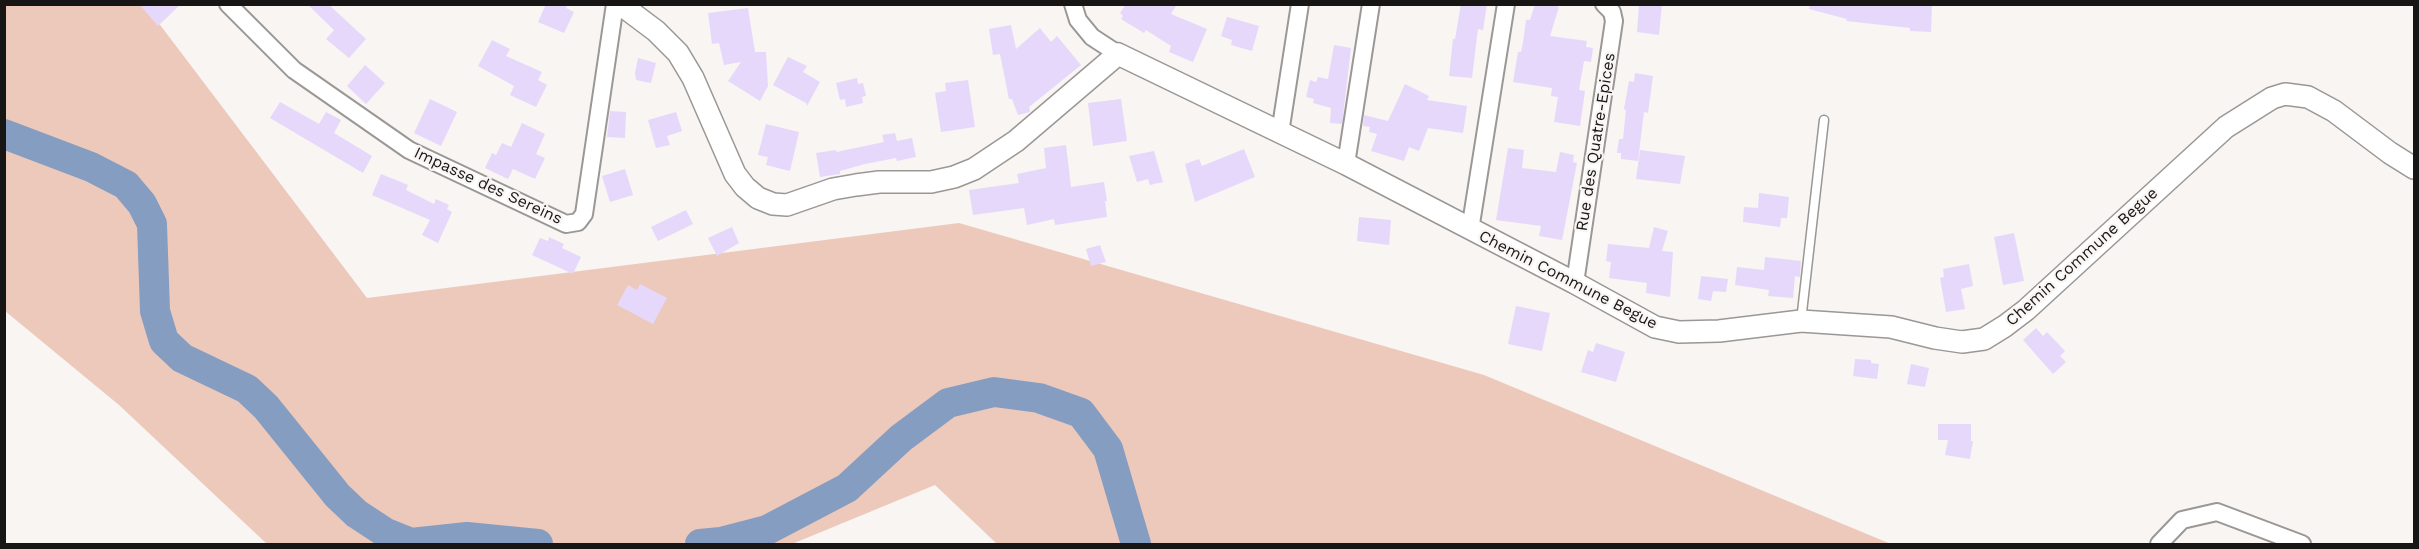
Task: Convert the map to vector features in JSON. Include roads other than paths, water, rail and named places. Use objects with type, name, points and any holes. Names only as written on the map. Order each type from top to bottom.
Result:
[{"type":"street","name":"Impasse des Sereins","points":[[228,4],[294,70],[409,150],[566,224],[578,222],[584,214],[621,5]]},
{"type":"street","points":[[621,5],[656,31],[678,53],[693,78],[735,174],[745,188],[758,198],[773,204],[787,205],[833,189],[879,182],[931,182],[964,173],[1016,141],[1118,54],[1092,37],[1078,20],[1073,4]]},
{"type":"street","points":[[1280,133],[1300,4]]},
{"type":"street","points":[[1346,164],[1371,4]]},
{"type":"street","points":[[1470,230],[1506,4]]},
{"type":"street","name":"Rue des Quatre-Epices","points":[[1575,283],[1614,21],[1612,12],[1604,4]]},
{"type":"street","name":"Chemin Commune Begue","points":[[1118,54],[1346,164],[1655,327],[1679,332],[1719,331],[1801,321],[1891,327],[1962,342],[1984,339],[2026,310],[2226,127],[2272,98],[2285,94],[2308,97],[2334,111],[2390,153],[2415,168]]},
{"type":"street","points":[[2159,544],[2181,520],[2217,512],[2301,544]]},
{"type":"lane","points":[[1801,321],[1824,120]]},
{"type":"waterway","points":[[4,134],[91,167],[126,185],[142,204],[152,224],[155,311],[164,341],[182,358],[247,389],[266,407],[337,495],[357,514],[386,533],[411,543],[467,537],[538,544]]},
{"type":"waterway","points":[[700,544],[721,542],[767,530],[847,488],[901,438],[948,403],[994,392],[1039,398],[1081,413],[1108,449],[1136,544]]}]
